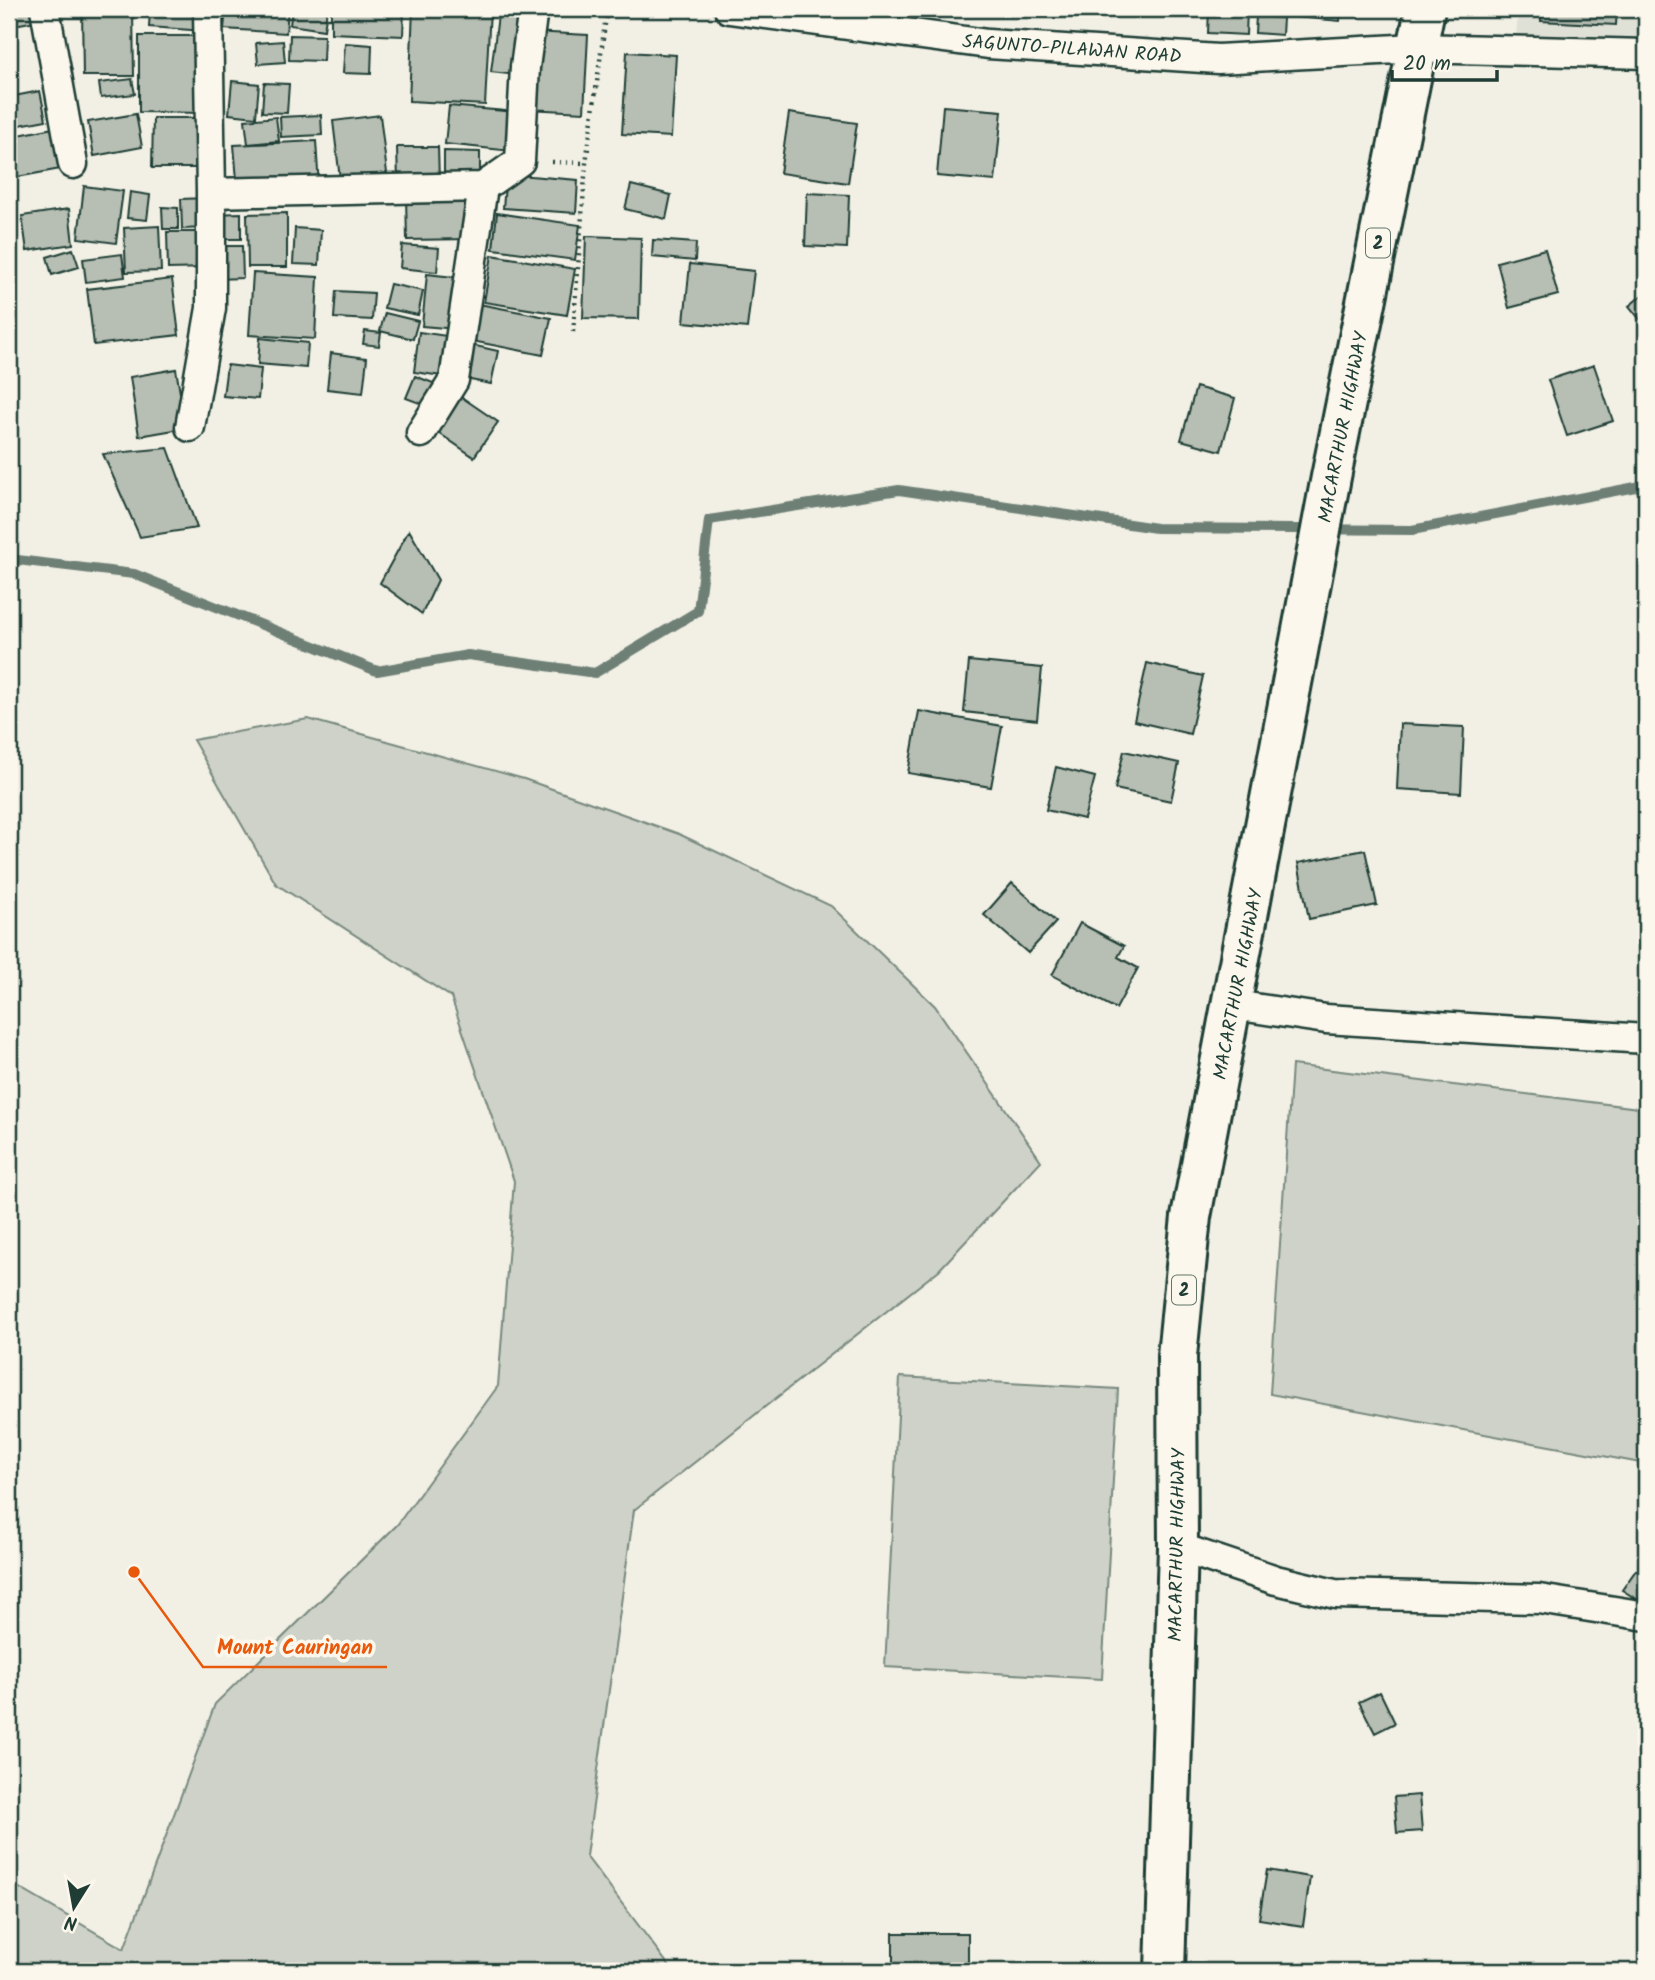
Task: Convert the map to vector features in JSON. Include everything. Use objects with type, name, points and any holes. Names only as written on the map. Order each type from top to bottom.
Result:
[{"type":"highway","name":"MACARTHUR HIGHWAY","points":[[1165,1971],[1178,1547],[1178,1342],[1192,1217],[1234,1005],[1331,477],[1425,9]]},
{"type":"street","points":[[45,9],[73,164]]},
{"type":"street","points":[[190,427],[211,308],[208,9]]},
{"type":"street","points":[[211,192],[483,187],[520,161],[525,66],[533,9]]},
{"type":"street","name":"SAGUNTO-PILAWAN ROAD","points":[[729,9],[988,44],[1217,59],[1416,48],[1646,54]]},
{"type":"street","points":[[421,433],[453,380],[483,187]]},
{"type":"street","points":[[1234,1005],[1326,1019],[1646,1039]]},
{"type":"street","points":[[1178,1547],[1276,1580],[1335,1594],[1539,1599],[1646,1616]]},
{"type":"path","points":[[573,332],[586,163],[607,9]]},
{"type":"shaded area","points":[[1518,9],[1646,9],[1646,41],[1516,40]]},
{"type":"shaded area","points":[[308,719],[524,779],[679,834],[831,906],[935,1006],[1041,1161],[939,1270],[634,1510],[586,1856],[673,1971],[9,1971],[9,1882],[124,1949],[215,1704],[397,1525],[498,1386],[514,1181],[451,997],[276,884],[193,740]]},
{"type":"shaded area","points":[[1292,1065],[1646,1109],[1646,1464],[1270,1394]]},
{"type":"shaded area","points":[[900,1377],[1118,1389],[1102,1679],[885,1667]]},
{"type":"building","points":[[9,9],[38,9],[41,20],[9,26]]},
{"type":"building","points":[[82,9],[133,9],[134,76],[83,76]]},
{"type":"building","points":[[150,9],[206,9],[205,31],[149,27]]},
{"type":"building","points":[[226,9],[288,9],[286,33],[224,29]]},
{"type":"building","points":[[292,9],[327,9],[324,30],[290,25]]},
{"type":"building","points":[[331,9],[404,9],[403,36],[331,33]]},
{"type":"building","points":[[413,9],[490,9],[485,105],[409,101]]},
{"type":"building","points":[[871,9],[909,9],[872,14]]},
{"type":"building","points":[[1209,9],[1247,9],[1246,35],[1208,33]]},
{"type":"building","points":[[1252,9],[1341,9],[1340,21],[1251,13]]},
{"type":"building","points":[[1542,9],[1617,9],[1616,25],[1541,21]]},
{"type":"building","points":[[1640,9],[1646,9],[1646,33],[1641,33]]},
{"type":"building","points":[[498,15],[524,18],[517,75],[491,72]]},
{"type":"building","points":[[1256,16],[1283,18],[1282,35],[1255,33]]},
{"type":"building","points":[[532,32],[588,35],[584,112],[528,109]]},
{"type":"building","points":[[290,35],[324,36],[323,61],[289,60]]},
{"type":"building","points":[[139,36],[204,36],[204,113],[139,112]]},
{"type":"building","points":[[283,41],[285,62],[258,64],[256,43]]},
{"type":"building","points":[[345,43],[372,45],[371,74],[343,73]]},
{"type":"building","points":[[627,52],[676,55],[671,137],[622,134]]},
{"type":"building","points":[[132,79],[135,94],[101,98],[99,83]]},
{"type":"building","points":[[232,81],[259,84],[256,117],[229,114]]},
{"type":"building","points":[[264,83],[289,84],[287,113],[262,112]]},
{"type":"building","points":[[40,91],[46,120],[9,127],[9,97]]},
{"type":"building","points":[[449,106],[516,112],[512,151],[445,144]]},
{"type":"building","points":[[943,106],[1002,111],[995,181],[937,176]]},
{"type":"building","points":[[789,113],[857,123],[848,183],[780,173]]},
{"type":"building","points":[[136,114],[142,147],[94,156],[88,122]]},
{"type":"building","points":[[321,115],[322,135],[281,137],[280,117]]},
{"type":"building","points":[[380,115],[387,173],[340,179],[333,121]]},
{"type":"building","points":[[276,117],[279,141],[248,144],[245,120]]},
{"type":"building","points":[[153,118],[202,118],[201,168],[152,168]]},
{"type":"building","points":[[58,127],[66,168],[17,177],[9,137]]},
{"type":"building","points":[[316,141],[319,187],[238,192],[234,145]]},
{"type":"building","points":[[397,147],[438,147],[439,180],[398,181]]},
{"type":"building","points":[[444,151],[480,152],[480,177],[444,177]]},
{"type":"building","points":[[506,174],[578,180],[576,213],[503,208]]},
{"type":"building","points":[[631,185],[671,195],[666,219],[625,209]]},
{"type":"building","points":[[84,186],[123,191],[116,243],[78,238]]},
{"type":"building","points":[[130,192],[150,195],[147,220],[127,218]]},
{"type":"building","points":[[807,193],[849,195],[847,248],[805,246]]},
{"type":"building","points":[[406,197],[470,197],[471,239],[407,240]]},
{"type":"building","points":[[206,198],[206,228],[182,229],[181,199]]},
{"type":"building","points":[[162,207],[178,208],[178,229],[163,229]]},
{"type":"building","points":[[69,209],[73,244],[27,251],[22,216]]},
{"type":"building","points":[[241,213],[241,239],[213,239],[212,214]]},
{"type":"building","points":[[287,213],[287,267],[248,267],[247,214]]},
{"type":"building","points":[[497,213],[580,225],[575,260],[493,249]]},
{"type":"building","points":[[159,226],[161,271],[126,272],[124,228]]},
{"type":"building","points":[[295,228],[321,230],[319,265],[293,264]]},
{"type":"building","points":[[167,232],[208,232],[208,268],[168,269]]},
{"type":"building","points":[[586,236],[641,238],[639,319],[583,318]]},
{"type":"building","points":[[653,240],[696,243],[695,261],[652,257]]},
{"type":"building","points":[[402,245],[439,248],[437,272],[400,268]]},
{"type":"building","points":[[215,246],[242,246],[243,278],[216,279]]},
{"type":"building","points":[[73,249],[79,267],[52,275],[47,257]]},
{"type":"building","points":[[1545,249],[1558,295],[1509,308],[1497,262]]},
{"type":"building","points":[[122,254],[125,277],[86,282],[83,259]]},
{"type":"building","points":[[492,255],[575,269],[567,315],[484,302]]},
{"type":"building","points":[[690,264],[754,271],[747,328],[684,322]]},
{"type":"building","points":[[253,273],[318,277],[315,339],[249,335]]},
{"type":"building","points":[[427,274],[462,278],[457,329],[422,326]]},
{"type":"building","points":[[172,279],[179,335],[94,345],[87,289]]},
{"type":"building","points":[[390,284],[423,291],[418,315],[384,308]]},
{"type":"building","points":[[336,291],[374,293],[372,320],[334,318]]},
{"type":"building","points":[[1646,292],[1646,327],[1629,306]]},
{"type":"building","points":[[479,304],[551,318],[543,355],[472,341]]},
{"type":"building","points":[[385,313],[418,321],[413,339],[380,331]]},
{"type":"building","points":[[365,331],[381,333],[379,346],[363,344]]},
{"type":"building","points":[[419,332],[454,337],[449,377],[414,372]]},
{"type":"building","points":[[260,338],[308,343],[306,368],[258,364]]},
{"type":"building","points":[[467,344],[498,351],[491,384],[460,378]]},
{"type":"building","points":[[331,353],[367,358],[363,393],[327,389]]},
{"type":"building","points":[[227,365],[261,369],[258,399],[223,396]]},
{"type":"building","points":[[1594,365],[1613,421],[1567,436],[1548,380]]},
{"type":"building","points":[[176,369],[186,428],[139,436],[130,377]]},
{"type":"building","points":[[415,376],[441,386],[433,408],[406,398]]},
{"type":"building","points":[[1196,387],[1235,398],[1221,451],[1181,440]]},
{"type":"building","points":[[454,392],[498,422],[474,457],[430,427]]},
{"type":"building","points":[[168,448],[197,528],[140,537],[103,454]]},
{"type":"building","points":[[409,530],[438,580],[422,614],[380,583]]},
{"type":"building","points":[[969,661],[1042,668],[1037,720],[964,712]]},
{"type":"building","points":[[1147,663],[1203,676],[1190,734],[1134,721]]},
{"type":"building","points":[[919,711],[1002,726],[991,787],[908,773]]},
{"type":"building","points":[[1400,724],[1464,727],[1461,793],[1397,789]]},
{"type":"building","points":[[1124,751],[1179,763],[1171,801],[1115,789]]},
{"type":"building","points":[[1056,767],[1095,777],[1084,819],[1046,810]]},
{"type":"building","points":[[1365,850],[1377,905],[1309,919],[1298,863]]},
{"type":"building","points":[[1012,883],[1056,922],[1028,953],[984,915]]},
{"type":"building","points":[[1080,923],[1124,946],[1118,957],[1138,968],[1116,1009],[1052,975]]},
{"type":"building","points":[[1636,1570],[1646,1577],[1646,1605],[1622,1590]]},
{"type":"building","points":[[1380,1692],[1395,1723],[1375,1733],[1359,1702]]},
{"type":"building","points":[[1419,1795],[1422,1831],[1397,1833],[1394,1797]]},
{"type":"building","points":[[1267,1870],[1310,1877],[1303,1926],[1259,1919]]},
{"type":"building","points":[[893,1933],[968,1933],[968,1971],[893,1971]]},
{"type":"waterway","points":[[9,559],[134,574],[377,671],[468,655],[595,673],[698,611],[709,520],[899,490],[1156,528],[1412,530],[1646,485]]},
{"type":"place","name":"Mount Cauringan","points":[[134,1572]]}]
